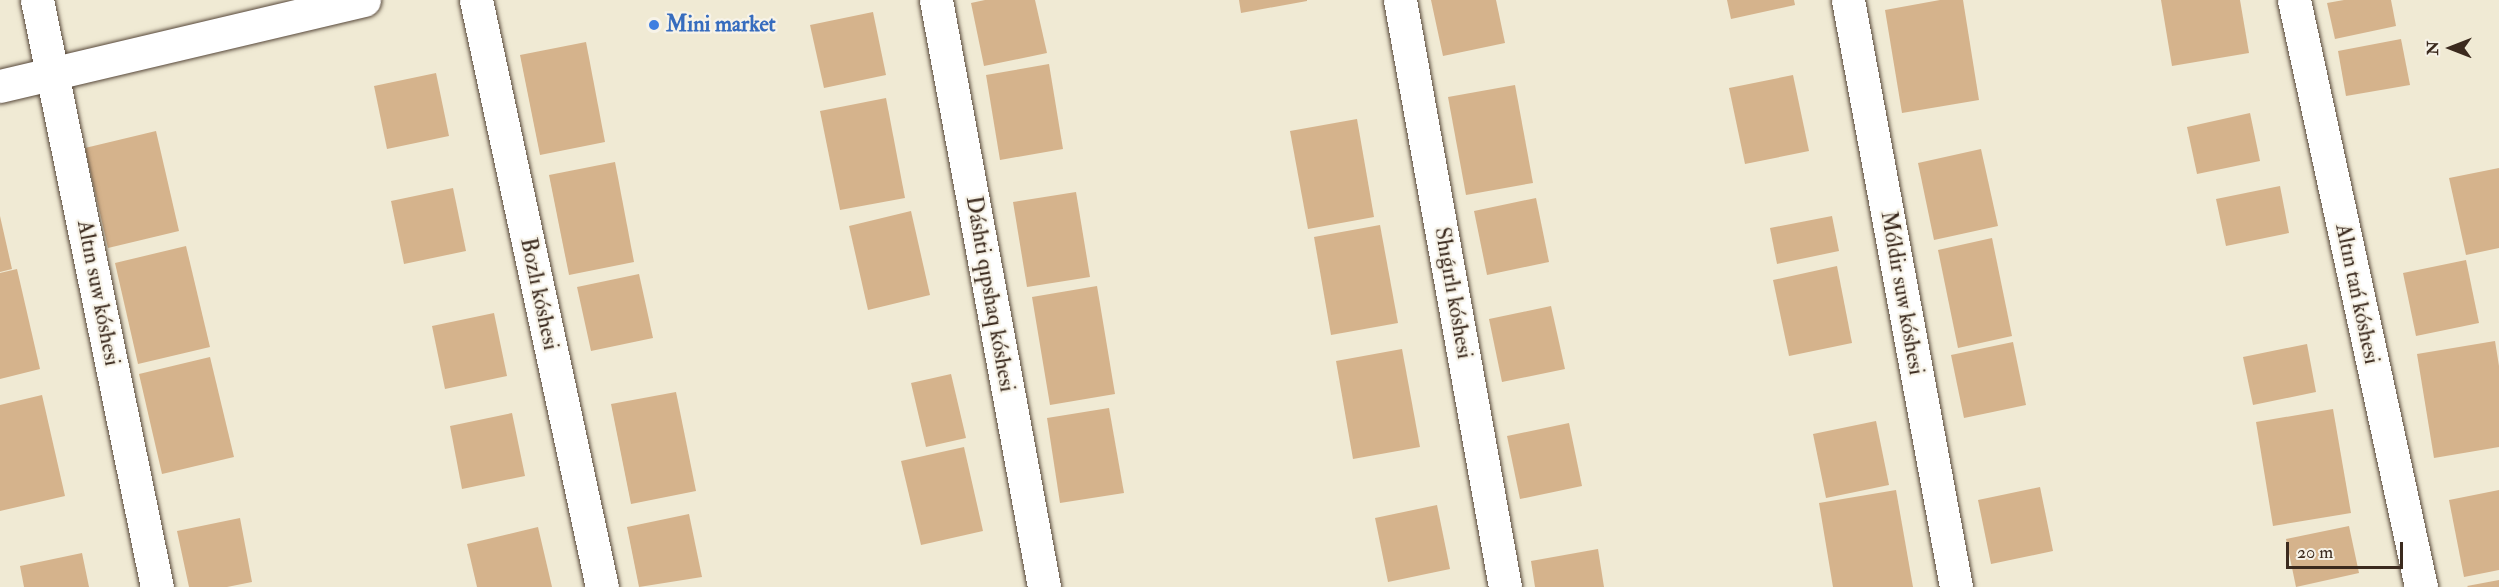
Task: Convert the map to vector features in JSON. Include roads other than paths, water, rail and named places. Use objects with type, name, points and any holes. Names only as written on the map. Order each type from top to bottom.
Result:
[{"type":"street","name":"Altın suw kóshesi","points":[[37,0],[157,587]]},
{"type":"street","points":[[0,86],[364,0]]},
{"type":"street","name":"Bozlı kóshesi","points":[[476,0],[602,587]]},
{"type":"street","name":"Dáshti qıpshaq kóshesi","points":[[936,0],[1044,587]]},
{"type":"street","name":"Shıǵırlı kóshesi","points":[[1400,0],[1505,587]]},
{"type":"street","name":"Móldir suw kóshesi","points":[[1848,0],[1956,587]]},
{"type":"street","name":"Altın tań kóshesi","points":[[2294,0],[2421,587]]},
{"type":"place","name":"Mini market","points":[[654,25]]}]
